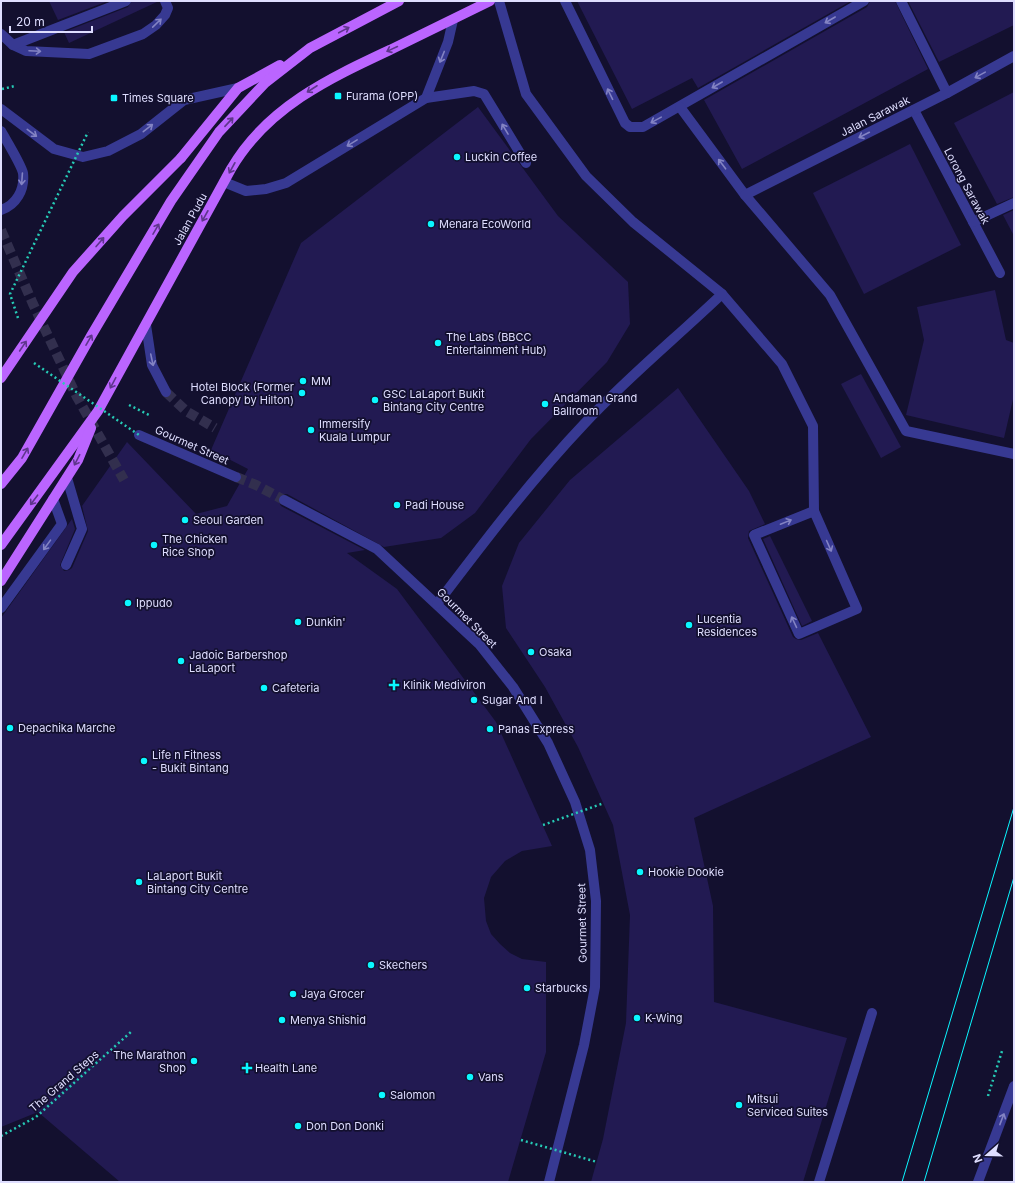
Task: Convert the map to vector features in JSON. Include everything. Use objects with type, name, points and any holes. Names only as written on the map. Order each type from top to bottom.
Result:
[{"type":"main road","name":"Jalan Pudu","points":[[1,484],[22,458],[91,336],[171,202],[219,132],[265,83],[310,48],[399,1]]},
{"type":"main road","name":"Jalan Pudu","points":[[1,545],[98,411],[238,157],[251,141],[297,100],[328,79],[490,1]]},
{"type":"main road","points":[[1,378],[73,272],[123,216],[180,158],[238,88],[310,48]]},
{"type":"main road","points":[[1,581],[78,460],[98,411]]},
{"type":"street","points":[[14,45],[126,1]]},
{"type":"street","points":[[1,34],[14,45],[26,51],[89,54],[143,34],[149,30],[165,15],[168,8],[165,1]]},
{"type":"street","points":[[500,1],[526,94],[586,176],[633,222],[722,294],[782,364],[813,426],[814,510],[857,609],[799,634],[754,535],[814,510]]},
{"type":"street","points":[[565,1],[625,123],[630,126],[642,127],[680,107],[864,1]]},
{"type":"street","points":[[901,1],[947,93]]},
{"type":"street","points":[[426,98],[448,42],[453,20]]},
{"type":"street","name":"Jalan Sarawak","points":[[745,195],[947,93],[1014,56]]},
{"type":"street","points":[[1,109],[54,149],[83,157],[108,151],[141,134],[184,100],[238,88]]},
{"type":"street","points":[[224,182],[246,191],[266,189],[286,183],[426,98],[474,91],[484,94],[526,163]]},
{"type":"street","points":[[680,107],[745,195],[830,295],[906,431],[1014,454]]},
{"type":"street","name":"Lorong Sarawak","points":[[914,110],[1000,273]]},
{"type":"street","points":[[1,131],[23,173],[20,193],[11,206],[1,210]]},
{"type":"street","points":[[973,222],[1014,203]]},
{"type":"street","points":[[437,604],[481,545],[532,482],[586,422],[722,294]]},
{"type":"street","points":[[146,325],[152,364],[166,392]]},
{"type":"street","name":"Gourmet Street","points":[[139,435],[236,477]]},
{"type":"street","points":[[66,565],[82,529],[67,478]]},
{"type":"street","points":[[1,608],[62,524],[53,498]]},
{"type":"street","name":"Gourmet Street","points":[[284,500],[377,549],[479,644],[514,687],[548,743],[575,802],[590,850],[596,901],[595,987],[584,1045],[548,1182]]},
{"type":"street","points":[[819,1182],[872,1013]]},
{"type":"street","points":[[978,1182],[1012,1097],[1014,1086]]},
{"type":"path","points":[[1,89],[15,86]]},
{"type":"path","points":[[129,405],[149,415]]},
{"type":"path","points":[[543,826],[604,803]]},
{"type":"path","name":"The Grand Steps","points":[[1,1136],[36,1117],[132,1031]]},
{"type":"path","points":[[521,1140],[597,1162]]},
{"type":"building","points":[[49,1],[108,1],[58,20]]},
{"type":"building","points":[[132,1],[159,1],[69,43],[64,32],[128,7]]},
{"type":"building","points":[[577,1],[851,1],[698,88],[692,78],[632,109]]},
{"type":"building","points":[[870,1],[895,1],[928,69],[742,169],[704,100],[867,7]]},
{"type":"building","points":[[908,1],[1014,1],[1014,25],[939,62]]},
{"type":"building","points":[[1014,92],[1014,197],[997,204],[954,123]]},
{"type":"building","points":[[478,107],[558,216],[628,282],[630,324],[607,362],[531,439],[475,513],[441,538],[384,547],[287,494],[281,494],[278,500],[281,506],[365,550],[347,553],[397,589],[496,722],[552,846],[522,851],[505,861],[491,877],[484,898],[486,921],[491,934],[500,944],[510,953],[522,959],[546,962],[546,1052],[508,1182],[120,1182],[38,1112],[1,1127],[1,618],[72,519],[75,529],[60,565],[64,571],[72,568],[88,531],[82,506],[127,442],[196,514],[227,506],[248,469],[211,450],[301,243]]},
{"type":"building","points":[[910,144],[961,245],[864,294],[813,193]]},
{"type":"building","points":[[1014,210],[1014,236],[1003,215]]},
{"type":"building","points":[[995,290],[1006,340],[1014,343],[1014,395],[1004,438],[906,415],[924,340],[917,307]]},
{"type":"building","points":[[861,374],[901,447],[881,458],[841,384]]},
{"type":"building","points":[[678,388],[749,491],[765,524],[749,531],[748,538],[793,637],[801,640],[818,633],[871,737],[694,818],[713,906],[714,1002],[847,1038],[803,1182],[591,1182],[603,1139],[626,1023],[630,915],[613,825],[578,747],[545,687],[506,628],[502,586],[519,543],[570,480]]},
{"type":"building","points":[[770,536],[812,621],[802,626],[763,539]]},
{"type":"tunnel","points":[[1,230],[33,304],[77,397],[124,480]]},
{"type":"tunnel","points":[[166,392],[186,411],[215,428]]},
{"type":"tunnel","points":[[236,477],[256,485],[284,500]]},
{"type":"tram line","points":[[902,1182],[1014,807]]},
{"type":"tram line","points":[[924,1182],[1014,877]]},
{"type":"place","name":"Furama (OPP)","points":[[338,96]]},
{"type":"place","name":"Times Square","points":[[114,98]]},
{"type":"place","name":"Luckin Coffee","points":[[457,157]]},
{"type":"place","name":"Menara EcoWorld","points":[[431,224]]},
{"type":"place","name":"The Labs (BBCC Entertainment Hub)","points":[[438,343]]},
{"type":"place","name":"MM","points":[[303,381]]},
{"type":"place","name":"Hotel Block (Former Canopy by Hilton)","points":[[302,393]]},
{"type":"place","name":"GSC LaLaport Bukit Bintang City Centre","points":[[375,400]]},
{"type":"place","name":"Andaman Grand Ballroom","points":[[545,404]]},
{"type":"place","name":"Immersify Kuala Lumpur","points":[[311,430]]},
{"type":"place","name":"Padi House","points":[[397,505]]},
{"type":"place","name":"Seoul Garden","points":[[185,520]]},
{"type":"place","name":"The Chicken Rice Shop","points":[[154,545]]},
{"type":"place","name":"Ippudo","points":[[128,603]]},
{"type":"place","name":"Dunkin'","points":[[298,622]]},
{"type":"place","name":"Lucentia Residences","points":[[689,625]]},
{"type":"place","name":"Osaka","points":[[531,652]]},
{"type":"place","name":"Jadoic Barbershop LaLaport","points":[[181,661]]},
{"type":"place","name":"Klinik Mediviron","points":[[394,685]]},
{"type":"place","name":"Cafeteria","points":[[264,688]]},
{"type":"place","name":"Sugar And I","points":[[474,700]]},
{"type":"place","name":"Depachika Marche","points":[[10,728]]},
{"type":"place","name":"Panas Express","points":[[490,729]]},
{"type":"place","name":"Life n Fitness - Bukit Bintang","points":[[144,761]]},
{"type":"place","name":"Hookie Dookie","points":[[640,872]]},
{"type":"place","name":"LaLaport Bukit Bintang City Centre","points":[[139,882]]},
{"type":"place","name":"Skechers","points":[[371,965]]},
{"type":"place","name":"Starbucks","points":[[527,988]]},
{"type":"place","name":"Jaya Grocer","points":[[293,994]]},
{"type":"place","name":"K-Wing","points":[[637,1018]]},
{"type":"place","name":"Menya Shishid","points":[[282,1020]]},
{"type":"place","name":"The Marathon Shop","points":[[194,1061]]},
{"type":"place","name":"Health Lane","points":[[247,1068]]},
{"type":"place","name":"Vans","points":[[470,1077]]},
{"type":"place","name":"Salomon","points":[[382,1095]]},
{"type":"place","name":"Mitsui Serviced Suites","points":[[739,1105]]},
{"type":"place","name":"Don Don Donki","points":[[298,1126]]}]
